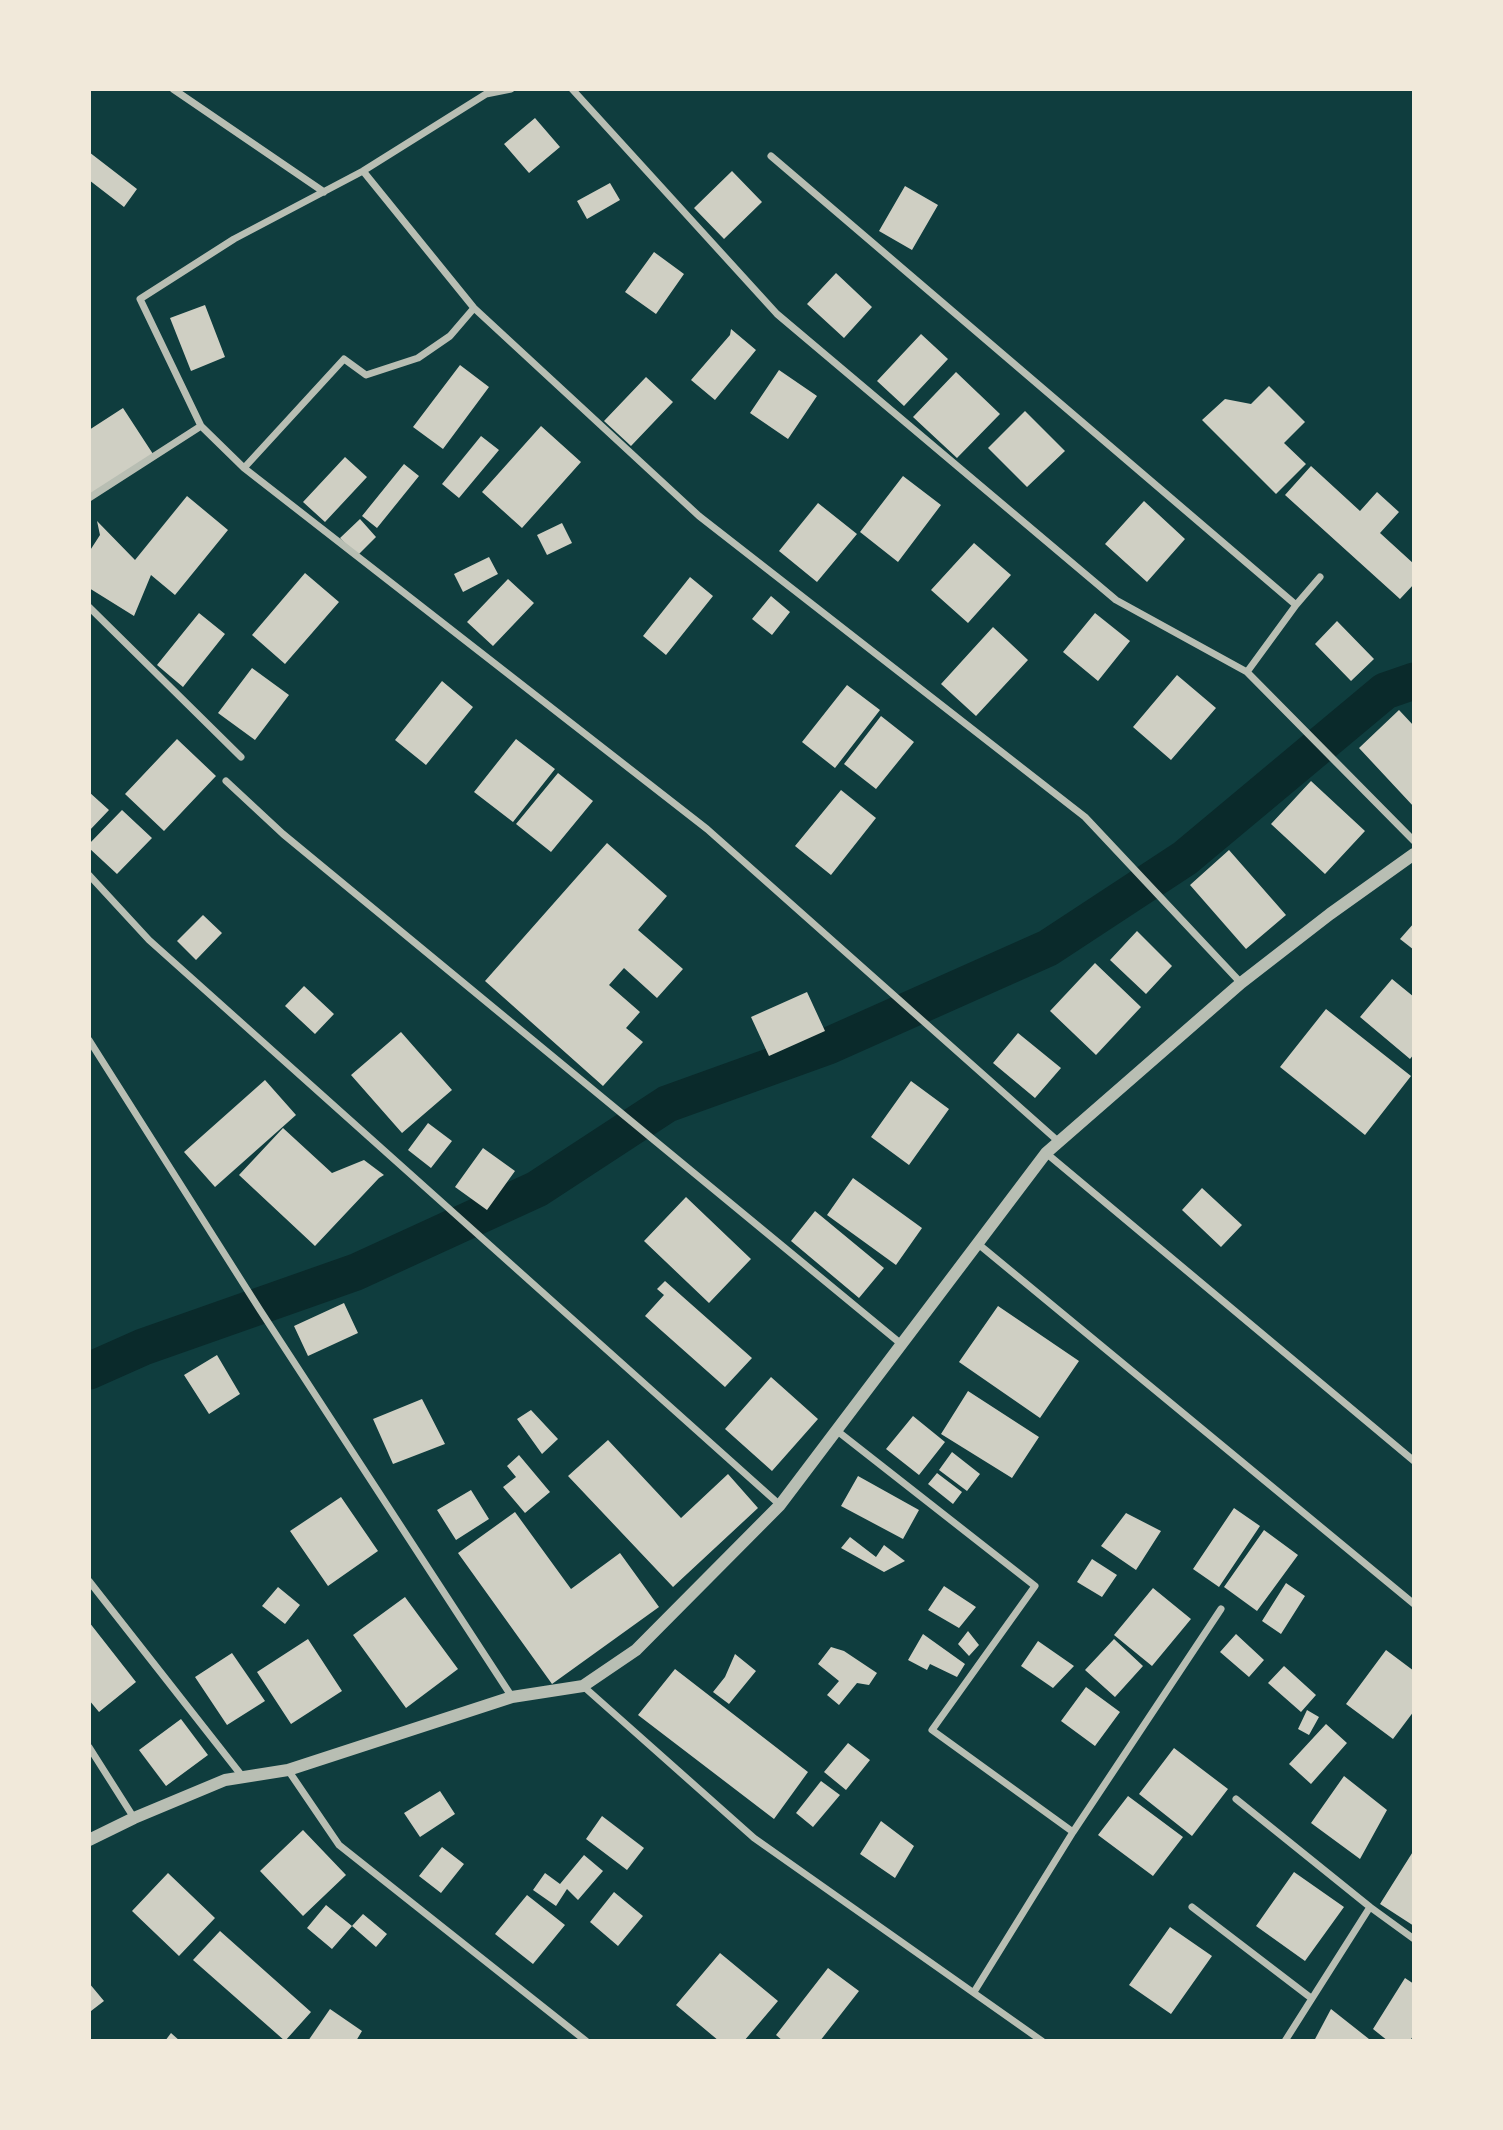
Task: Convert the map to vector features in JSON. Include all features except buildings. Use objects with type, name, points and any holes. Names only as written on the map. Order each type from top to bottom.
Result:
[{"type":"street","points":[[173,89],[324,192]]},
{"type":"street","points":[[479,89],[486,94]]},
{"type":"street","points":[[512,89],[486,94],[363,172],[234,239],[140,299],[201,426],[244,468],[707,829],[1059,1142]]},
{"type":"street","points":[[572,89],[777,314],[1116,600],[1247,672],[1414,841]]},
{"type":"street","points":[[771,156],[1296,605]]},
{"type":"street","points":[[363,172],[474,308],[699,516],[1085,817],[1241,983]]},
{"type":"street","points":[[244,468],[344,359],[366,375],[418,358],[450,336],[474,308]]},
{"type":"street","points":[[89,498],[201,426]]},
{"type":"street","points":[[1247,672],[1320,577]]},
{"type":"street","points":[[89,607],[241,757]]},
{"type":"street","points":[[226,781],[283,834],[900,1343]]},
{"type":"street","points":[[89,1840],[225,1780],[288,1770],[512,1697],[583,1686],[636,1650],[780,1505],[976,1242],[1046,1153],[1241,983],[1414,854]]},
{"type":"street","points":[[89,875],[149,940],[780,1505]]},
{"type":"street","points":[[89,1040],[260,1310],[512,1697]]},
{"type":"street","points":[[1046,1153],[1414,1461]]},
{"type":"street","points":[[976,1242],[1414,1604]]},
{"type":"street","points":[[835,1430],[1035,1586],[932,1730],[1073,1832]]},
{"type":"street","points":[[89,1581],[242,1776]]},
{"type":"street","points":[[974,1992],[1073,1832],[1221,1609]]},
{"type":"street","points":[[583,1686],[754,1838],[1042,2041]]},
{"type":"street","points":[[89,1748],[134,1818]]},
{"type":"street","points":[[288,1770],[340,1845],[586,2041]]},
{"type":"street","points":[[1236,1798],[1370,1907],[1414,1939]]},
{"type":"street","points":[[1192,1907],[1311,1998]]},
{"type":"street","points":[[1285,2041],[1370,1907]]},
{"type":"waterway","points":[[89,1371],[143,1347],[356,1272],[537,1189],[667,1104],[828,1046],[1048,948],[1185,858],[1385,691],[1414,681]]}]
